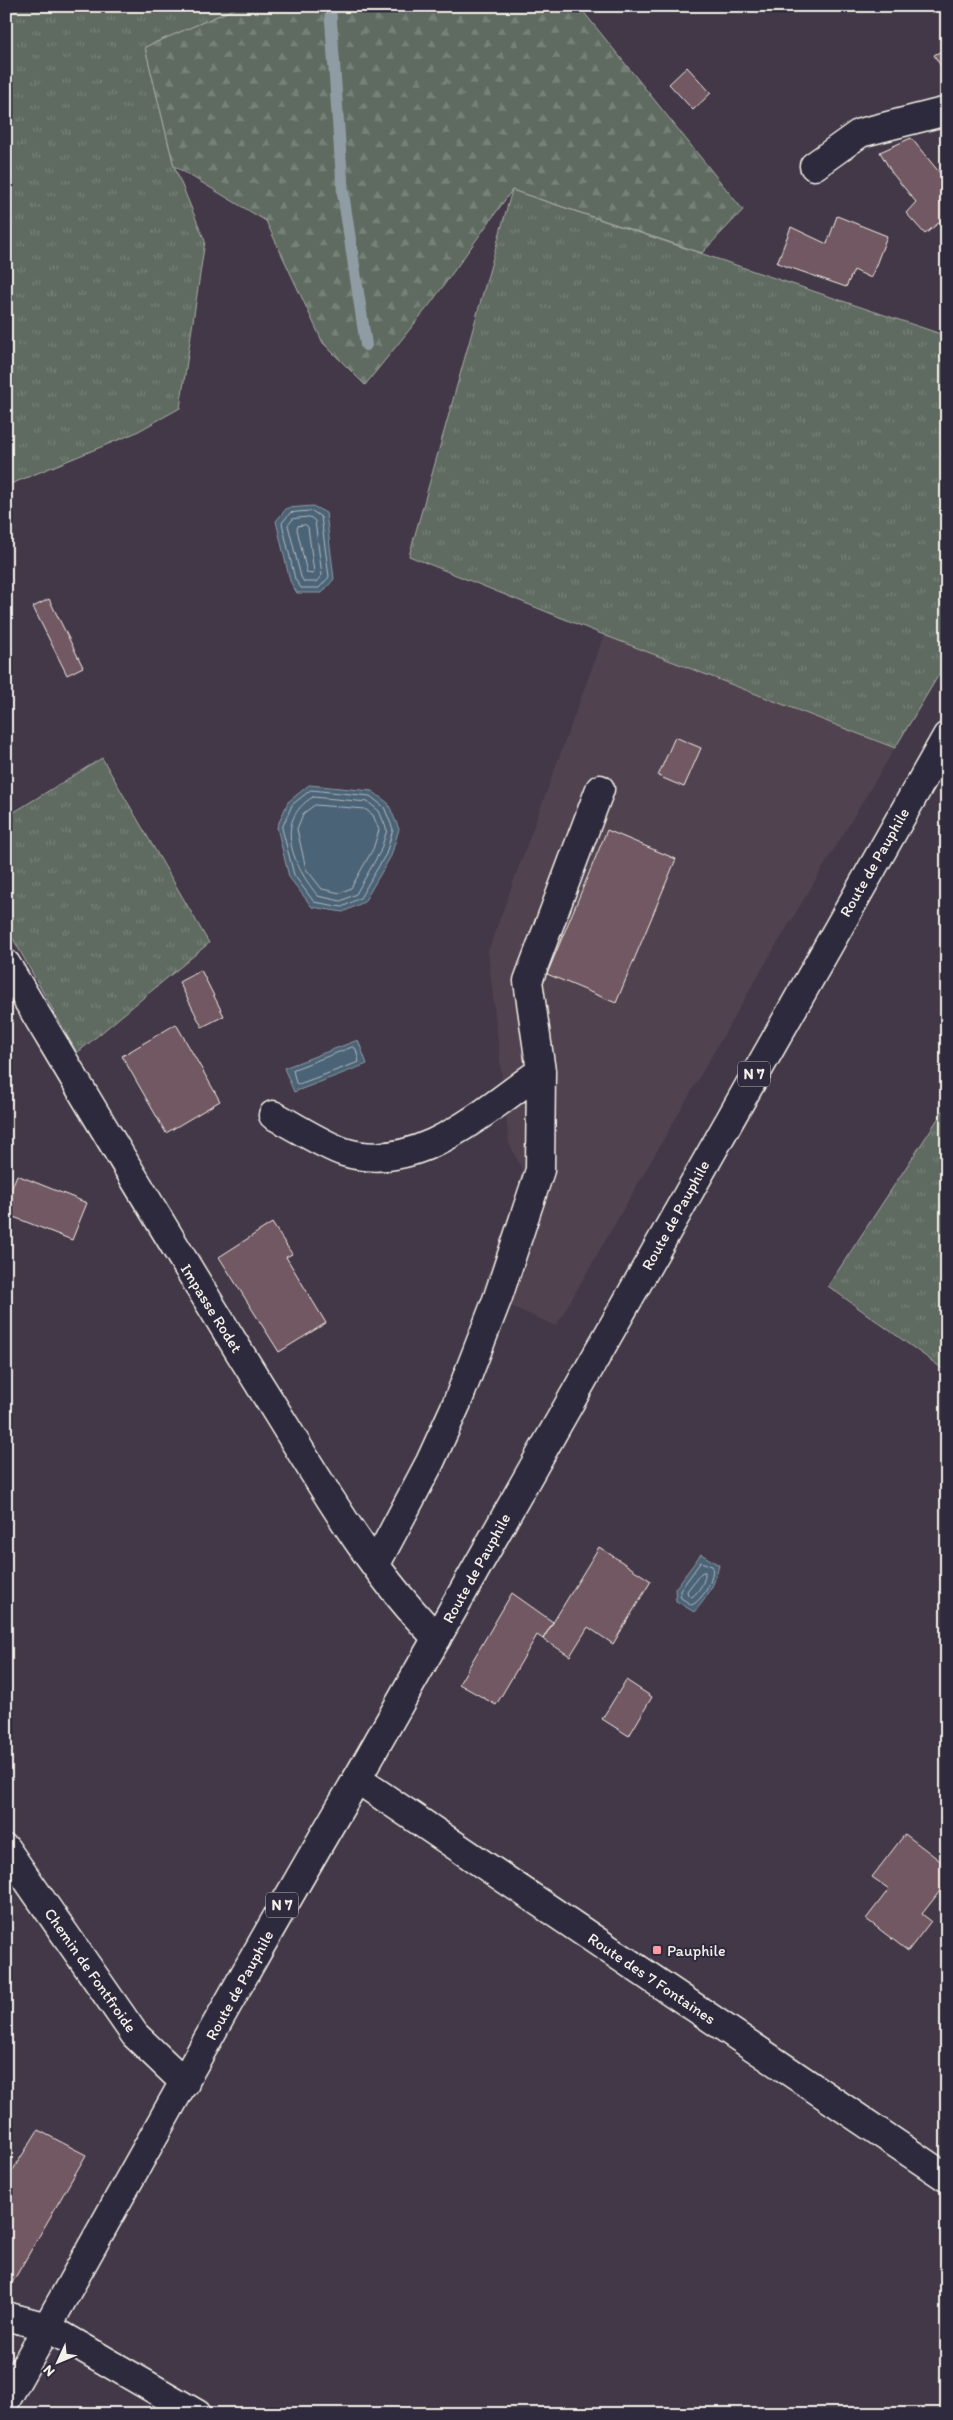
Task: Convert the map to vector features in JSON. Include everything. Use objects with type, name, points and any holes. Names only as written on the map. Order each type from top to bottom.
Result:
[{"type":"main road","points":[[814,166],[860,133],[947,111]]},
{"type":"main road","name":"Route de Pauphile","points":[[6,2400],[185,2083],[262,1940],[357,1779],[947,736]]},
{"type":"main road","points":[[376,1564],[434,1453],[457,1402],[498,1297],[540,1170],[541,1071],[528,981],[600,789]]},
{"type":"main road","name":"Impasse Rodet","points":[[6,964],[184,1263],[348,1526],[409,1610],[437,1638]]},
{"type":"main road","points":[[273,1115],[343,1151],[372,1158],[399,1155],[450,1135],[541,1071]]},
{"type":"main road","name":"Route des 7 Fontaines","points":[[357,1779],[947,2178]]},
{"type":"main road","name":"Chemin de Fontfroide","points":[[6,1849],[135,2035],[185,2083]]},
{"type":"main road","points":[[6,2316],[47,2327],[197,2414]]},
{"type":"shaded area","points":[[604,635],[895,748],[756,979],[556,1326],[481,1293],[523,1172],[509,1143],[488,951]]},
{"type":"green space","points":[[6,6],[241,6],[145,47],[174,166],[205,241],[180,408],[135,433],[6,486]]},
{"type":"green space","points":[[241,6],[585,6],[582,10],[743,210],[702,253],[512,190],[431,303],[365,385],[323,343],[266,221],[174,166],[145,47]]},
{"type":"green space","points":[[512,190],[947,336],[947,661],[895,748],[604,635],[409,556]]},
{"type":"green space","points":[[102,758],[209,943],[77,1053],[6,926],[6,817]]},
{"type":"green space","points":[[947,1105],[947,1372],[828,1286]]},
{"type":"water","points":[[313,506],[326,513],[334,579],[322,593],[297,593],[290,581],[276,521],[287,508]]},
{"type":"water","points":[[309,785],[372,791],[388,803],[399,829],[391,856],[364,902],[343,912],[312,907],[289,877],[277,827],[288,802]]},
{"type":"water","points":[[358,1040],[367,1064],[294,1092],[284,1068]]},
{"type":"water","points":[[701,1554],[719,1565],[710,1590],[694,1612],[676,1601],[675,1589]]},
{"type":"building","points":[[947,48],[947,76],[934,55]]},
{"type":"building","points":[[687,67],[711,93],[693,110],[669,84]]},
{"type":"building","points":[[911,138],[944,178],[947,175],[947,216],[925,234],[906,213],[916,202],[892,173],[880,152]]},
{"type":"building","points":[[837,216],[887,236],[871,278],[854,270],[846,287],[777,263],[791,227],[827,244]]},
{"type":"building","points":[[49,599],[83,667],[67,675],[33,607]]},
{"type":"building","points":[[675,737],[701,748],[684,787],[658,776]]},
{"type":"building","points":[[607,830],[676,859],[616,1003],[547,974]]},
{"type":"building","points":[[201,970],[224,1016],[202,1027],[179,982]]},
{"type":"building","points":[[176,1024],[220,1101],[166,1133],[122,1056]]},
{"type":"building","points":[[17,1175],[87,1203],[72,1240],[6,1214],[6,1202]]},
{"type":"building","points":[[272,1223],[292,1254],[286,1257],[326,1323],[279,1352],[219,1257]]},
{"type":"building","points":[[599,1547],[651,1581],[613,1644],[588,1627],[570,1656],[543,1639]]},
{"type":"building","points":[[512,1593],[553,1622],[543,1639],[537,1635],[496,1705],[459,1684]]},
{"type":"building","points":[[626,1680],[652,1697],[629,1736],[602,1719]]},
{"type":"building","points":[[905,1834],[947,1866],[947,1882],[922,1914],[931,1921],[908,1951],[866,1919],[889,1889],[872,1877]]},
{"type":"building","points":[[38,2130],[86,2155],[8,2290],[6,2208],[12,2199],[6,2196],[6,2181]]},
{"type":"waterway","points":[[330,6],[343,193],[366,345]]},
{"type":"place","name":"Pauphile","points":[[657,1950]]}]
